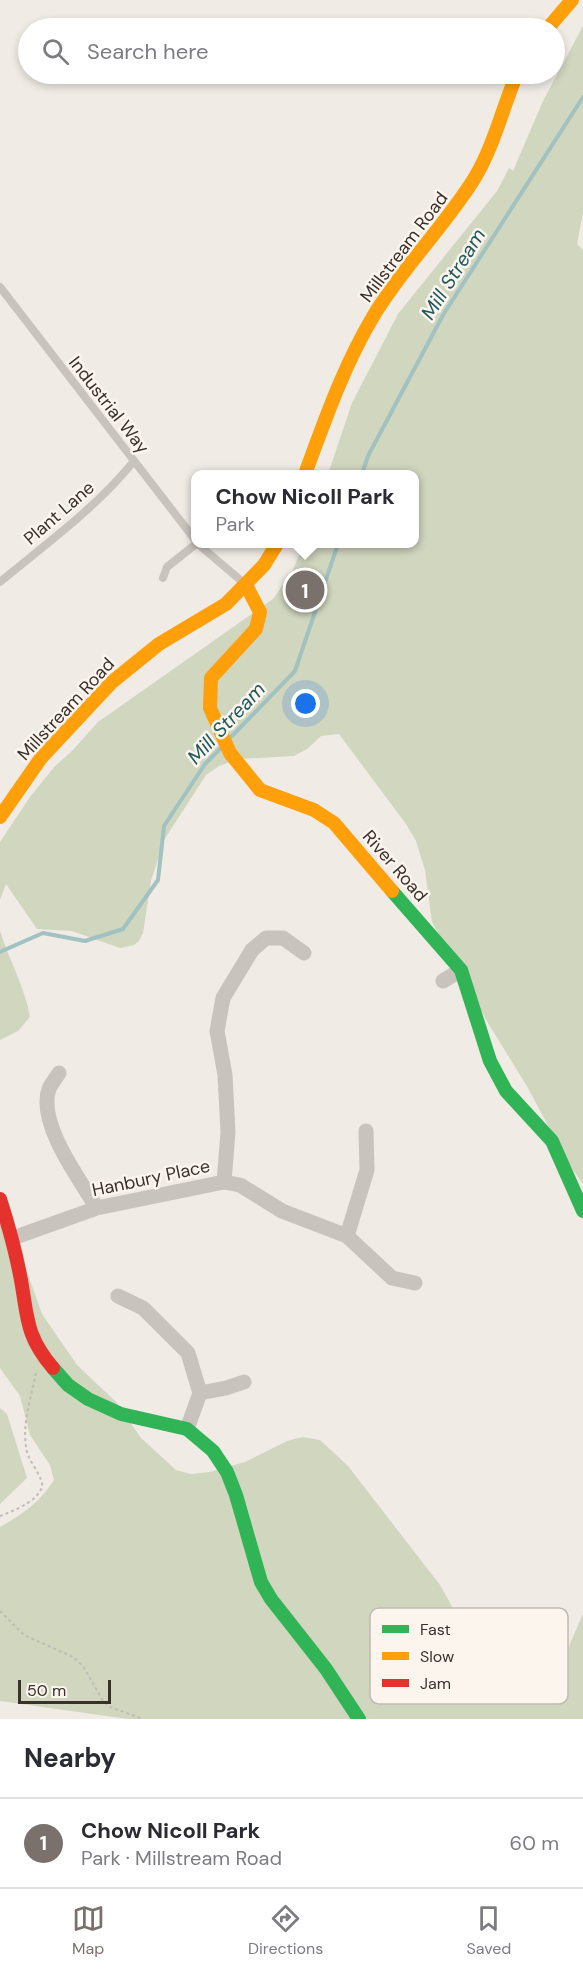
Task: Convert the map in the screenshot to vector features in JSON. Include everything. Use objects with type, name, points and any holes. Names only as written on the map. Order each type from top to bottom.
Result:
[{"type":"street","points":[[557,18],[572,0]]},
{"type":"street","name":"Millstream Road","points":[[306,470],[332,404],[369,326],[385,297],[404,270],[471,186],[492,143],[513,84]]},
{"type":"street","name":"Millstream Road","points":[[0,817],[41,758],[112,682],[152,650],[226,604],[264,565],[274,548]]},
{"type":"street","name":"River Road","points":[[246,585],[260,612],[256,629],[211,678],[210,708],[230,753],[260,790],[314,810],[334,823],[460,970],[490,1061],[506,1091],[552,1141],[583,1211]]},
{"type":"street","points":[[224,1182],[228,1132],[226,1086],[217,1031],[223,998],[252,950],[266,938],[283,938],[304,953]]},
{"type":"street","points":[[443,981],[460,970]]},
{"type":"street","points":[[59,1073],[49,1090],[48,1111],[58,1142],[97,1209]]},
{"type":"street","points":[[347,1236],[367,1170],[366,1131]]},
{"type":"street","name":"Hanbury Place","points":[[13,1238],[97,1209],[224,1182],[240,1185],[282,1210],[347,1236],[392,1278],[415,1283]]},
{"type":"street","points":[[0,1198],[13,1238],[25,1314],[30,1333],[40,1353],[68,1385],[88,1399],[121,1414],[187,1429],[213,1451],[227,1472],[236,1495],[261,1582],[271,1599],[326,1669],[359,1719]]},
{"type":"street","points":[[118,1296],[144,1308],[188,1353],[200,1393],[187,1429]]},
{"type":"street","points":[[200,1393],[244,1382]]},
{"type":"lane","name":"Industrial Way","points":[[0,287],[191,536]]},
{"type":"lane","name":"Plant Lane","points":[[0,582],[96,502],[117,482],[134,461]]},
{"type":"lane","points":[[163,578],[167,567],[191,547]]},
{"type":"lane","name":"Industrial Way","points":[[202,548],[246,585]]},
{"type":"path","points":[[0,1516],[15,1510],[42,1488],[42,1482],[30,1462],[26,1436],[26,1418],[40,1353]]},
{"type":"path","points":[[0,1611],[24,1635],[60,1650],[83,1666],[103,1701],[110,1707],[143,1719]]},
{"type":"green space","points":[[583,26],[583,213],[577,244],[583,250],[583,1184],[568,1163],[528,1088],[488,1023],[432,922],[425,870],[416,841],[406,824],[339,734],[321,736],[307,749],[294,756],[238,759],[219,766],[206,775],[164,840],[151,881],[143,933],[134,945],[120,948],[72,931],[37,929],[6,884],[0,900],[0,842],[30,797],[55,766],[98,722],[273,599],[292,572],[302,548],[419,548],[419,470],[329,470],[352,403],[398,314],[497,191],[509,168],[513,171],[552,84],[565,84],[565,60]]},
{"type":"green space","points":[[0,931],[30,1017],[18,1031],[0,1040]]},
{"type":"green space","points":[[0,1197],[42,1314],[77,1365],[117,1403],[141,1438],[176,1470],[191,1474],[210,1472],[245,1462],[287,1441],[303,1437],[320,1440],[348,1466],[440,1585],[453,1608],[370,1608],[370,1704],[568,1704],[568,1650],[583,1614],[583,1719],[128,1719],[0,1701],[0,1527],[30,1507],[54,1480],[50,1465],[30,1435],[20,1396],[0,1368]]},
{"type":"green space","points":[[0,1408],[7,1414],[27,1478],[0,1504]]},
{"type":"waterway","name":"Mill Stream","points":[[363,470],[368,456],[443,315],[583,97]]},
{"type":"waterway","name":"Mill Stream","points":[[230,738],[295,671],[337,548]]},
{"type":"waterway","name":"Mill Stream","points":[[0,952],[43,933],[85,941],[123,929],[158,880],[164,826],[205,764],[221,748]]},
{"type":"traffic: fast","points":[[392,891],[461,970],[490,1061],[506,1091],[552,1141],[583,1211]]},
{"type":"traffic: fast","points":[[53,1368],[68,1385],[88,1399],[121,1414],[187,1429],[213,1451],[227,1472],[236,1495],[261,1582],[271,1599],[326,1669],[359,1719]]},
{"type":"traffic: slow","points":[[557,18],[572,0]]},
{"type":"traffic: slow","points":[[307,470],[336,393],[363,334],[385,297],[450,214],[474,179],[492,141],[513,84]]},
{"type":"traffic: slow","points":[[0,817],[41,758],[112,682],[159,644],[226,604],[264,565],[275,548]]},
{"type":"traffic: slow","points":[[246,585],[260,612],[256,629],[211,678],[210,708],[230,753],[260,790],[314,810],[334,823],[392,891]]},
{"type":"traffic: jam","points":[[0,1199],[16,1256],[32,1334],[53,1368]]},
{"type":"place","name":"Chow Nicoll Park","points":[[305,590]]}]
